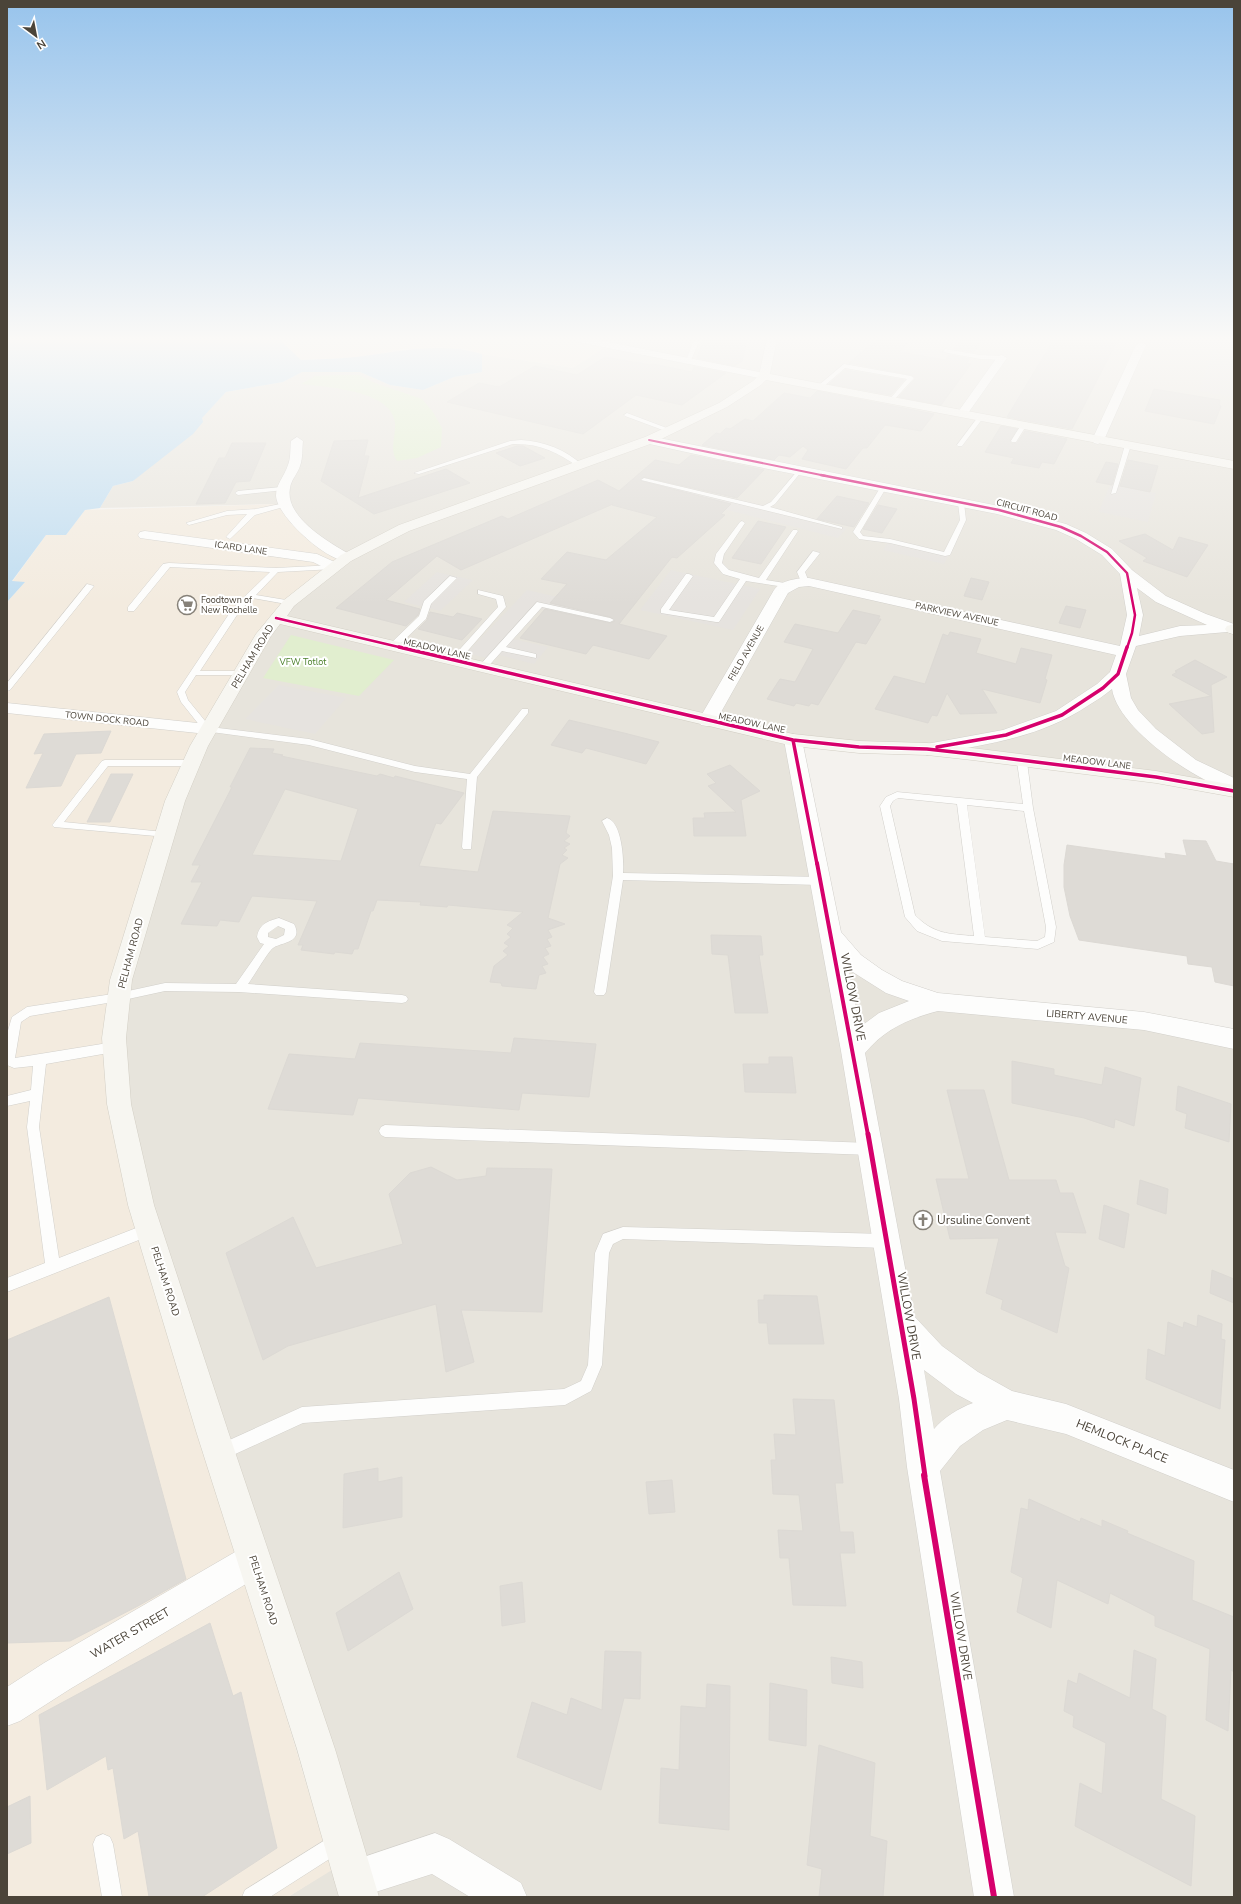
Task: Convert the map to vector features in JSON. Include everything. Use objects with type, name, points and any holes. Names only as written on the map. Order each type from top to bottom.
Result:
[{"type":"main road","name":"PELHAM ROAD","points":[[356,1888],[316,1749],[141,1205],[119,1104],[114,1038],[121,980],[164,835],[175,801],[191,763],[207,729],[218,714],[264,634],[283,611],[346,558],[404,528],[649,440],[676,428]]},
{"type":"main road","points":[[1033,428],[1234,466]]},
{"type":"main road","name":"MEADOW LANE","points":[[283,611],[392,647],[793,740],[859,747],[927,749],[1022,762],[1156,777],[1234,791]]},
{"type":"street","points":[[1098,440],[1103,428]]},
{"type":"street","name":"CIRCUIT ROAD","points":[[649,440],[961,504],[999,510],[1061,527],[1081,536],[1107,552],[1127,573],[1160,599],[1200,617],[1233,629]]},
{"type":"street","points":[[297,441],[294,465],[282,489],[283,501],[302,528],[327,548],[346,558]]},
{"type":"street","name":"ICARD LANE","points":[[145,536],[316,558],[334,567]]},
{"type":"street","points":[[927,749],[1006,735],[1034,726],[1062,715],[1103,688],[1118,674],[1127,648],[1135,615],[1127,573]]},
{"type":"street","name":"PARKVIEW AVENUE","points":[[788,586],[798,582],[805,582],[1127,648]]},
{"type":"street","name":"FIELD AVENUE","points":[[707,721],[782,590],[788,586]]},
{"type":"street","points":[[1127,648],[1180,631],[1233,629]]},
{"type":"street","points":[[1118,674],[1122,698],[1132,713],[1150,732],[1189,764],[1234,786]]},
{"type":"street","name":"TOWN DOCK ROAD","points":[[7,708],[207,729]]},
{"type":"street","name":"WILLOW DRIVE","points":[[793,740],[853,1051],[899,1321],[914,1399],[923,1467],[994,1897]]},
{"type":"street","name":"LIBERTY AVENUE","points":[[830,934],[853,961],[874,976],[894,987],[938,1002],[1144,1021],[1234,1039]]},
{"type":"street","name":"LIBERTY AVENUE","points":[[853,1051],[873,1029],[889,1019],[906,1011],[938,1002]]},
{"type":"street","name":"HEMLOCK PLACE","points":[[899,1321],[931,1357],[967,1383],[1007,1405],[1066,1419],[1234,1486]]},
{"type":"street","points":[[923,1467],[949,1435],[973,1418],[1007,1405]]},
{"type":"street","name":"WATER STREET","points":[[7,1708],[57,1676],[254,1560]]},
{"type":"street","points":[[356,1888],[434,1853],[508,1897]]},
{"type":"lane","points":[[662,428],[670,431]]},
{"type":"lane","points":[[960,445],[973,428]]},
{"type":"lane","points":[[1014,441],[1022,428]]},
{"type":"lane","points":[[417,473],[512,442],[524,440],[540,443],[561,452],[579,465]]},
{"type":"lane","points":[[1113,493],[1128,445]]},
{"type":"lane","points":[[764,508],[773,503],[800,471]]},
{"type":"lane","points":[[644,480],[764,508],[840,528]]},
{"type":"lane","points":[[883,488],[856,532],[862,538],[890,541],[945,554],[947,553],[963,520],[961,504]]},
{"type":"lane","points":[[238,494],[282,489]]},
{"type":"lane","points":[[188,523],[227,513],[285,505]]},
{"type":"lane","points":[[230,537],[245,517],[256,510]]},
{"type":"lane","points":[[742,523],[720,554],[718,563],[726,572],[744,578],[788,586]]},
{"type":"lane","points":[[761,581],[794,532]]},
{"type":"lane","points":[[805,582],[801,572],[816,553]]},
{"type":"lane","points":[[131,609],[169,564],[276,570],[334,567]]},
{"type":"lane","points":[[276,570],[236,610],[193,672],[182,692],[184,700],[207,729],[309,742],[415,769],[472,777]]},
{"type":"lane","points":[[689,576],[664,611],[716,620],[744,578]]},
{"type":"lane","points":[[392,647],[423,617],[427,603],[453,578]]},
{"type":"lane","points":[[7,688],[90,586]]},
{"type":"lane","points":[[454,661],[502,607],[500,598],[481,592]]},
{"type":"lane","points":[[250,596],[283,611]]},
{"type":"lane","points":[[482,668],[540,604],[610,620]]},
{"type":"lane","points":[[500,648],[533,656]]},
{"type":"lane","points":[[193,672],[241,673]]},
{"type":"lane","points":[[467,847],[472,777],[525,711]]},
{"type":"lane","points":[[1022,762],[1028,808],[1051,927],[1050,939],[1038,945],[942,937],[921,928],[910,917],[885,806],[889,799],[897,795],[1028,808]]},
{"type":"lane","points":[[164,835],[57,825],[105,763],[191,763]]},
{"type":"lane","points":[[962,802],[980,940]]},
{"type":"lane","points":[[600,992],[618,876],[619,854],[614,832],[607,821]]},
{"type":"lane","points":[[618,876],[820,881]]},
{"type":"lane","points":[[240,988],[271,943]]},
{"type":"lane","points":[[114,1047],[40,1060],[14,1063],[7,1060],[16,1020],[27,1012],[119,997],[165,986],[240,988],[402,999]]},
{"type":"lane","points":[[40,1060],[38,1094],[33,1128],[53,1267]]},
{"type":"lane","points":[[7,1101],[38,1094]]},
{"type":"lane","points":[[385,1131],[870,1150]]},
{"type":"lane","points":[[7,1285],[149,1229]]},
{"type":"lane","points":[[220,1453],[302,1415],[565,1397],[586,1386],[595,1365],[602,1253],[608,1239],[624,1233],[885,1241]]},
{"type":"lane","points":[[252,1897],[342,1839]]},
{"type":"lane","points":[[103,1844],[112,1897]]},
{"type":"shaded area","points":[[190,428],[1234,428],[1234,790],[1042,764],[796,743],[841,959],[934,1003],[1164,1030],[1234,1044],[1234,1897],[288,1897],[332,1869],[120,1160],[106,1034],[279,504],[100,508],[113,486],[133,481]]},
{"type":"shaded area","points":[[640,477],[847,528],[838,538],[629,485]]},
{"type":"shaded area","points":[[1110,485],[1156,493],[1148,522],[1099,512]]},
{"type":"shaded area","points":[[279,504],[342,559],[299,590],[193,746],[118,954],[120,1160],[332,1870],[288,1897],[7,1897],[7,602],[25,582],[12,582],[46,535],[66,535],[85,510]]},
{"type":"shaded area","points":[[890,540],[950,553],[944,564],[883,550]]},
{"type":"shaded area","points":[[671,570],[760,589],[733,630],[640,610]]},
{"type":"shaded area","points":[[437,572],[473,580],[440,611],[404,602]]},
{"type":"shaded area","points":[[527,590],[623,612],[612,626],[541,609],[514,639],[548,647],[534,664],[499,655],[494,660],[467,653]]},
{"type":"shaded area","points":[[279,685],[346,698],[315,734],[245,719]]},
{"type":"green space","points":[[395,428],[442,428],[441,447],[417,458],[397,461],[393,452]]},
{"type":"green space","name":"VFW Totlot","points":[[291,635],[394,660],[359,696],[263,678]]},
{"type":"water","points":[[7,428],[198,428],[193,434],[133,481],[113,486],[100,508],[85,510],[66,535],[46,535],[12,581],[25,582],[7,602]]},
{"type":"building","points":[[557,428],[591,428],[583,434]]},
{"type":"building","points":[[726,428],[883,428],[867,448],[863,448],[846,469],[802,459],[808,450],[803,446],[790,457],[779,455],[774,460],[702,445],[716,433],[720,434]]},
{"type":"building","points":[[902,428],[923,428],[921,431]]},
{"type":"building","points":[[1000,428],[1017,429],[1010,440],[1012,444],[1017,443],[1025,431],[1067,439],[1054,464],[1042,462],[1039,468],[1011,463],[1014,458],[985,452]]},
{"type":"building","points":[[368,440],[364,456],[369,456],[358,498],[446,469],[470,483],[374,514],[321,481],[334,441]]},
{"type":"building","points":[[232,443],[266,443],[250,481],[236,482],[225,503],[196,504],[219,458],[225,458]]},
{"type":"building","points":[[517,446],[523,446],[545,458],[520,466],[496,453]]},
{"type":"building","points":[[691,455],[764,470],[737,498],[644,477],[640,480],[731,504],[721,514],[725,515],[677,558],[672,557],[619,624],[667,636],[649,659],[593,645],[586,654],[520,638],[545,609],[610,623],[615,621],[610,617],[550,603],[567,584],[541,579],[567,552],[606,560],[657,517],[612,505],[613,504],[461,570],[437,556],[386,600],[420,609],[418,615],[406,626],[336,608],[392,562],[502,516],[508,519],[598,480],[619,491],[655,460],[679,465]]},
{"type":"building","points":[[1128,460],[1158,466],[1150,492],[1120,486]]},
{"type":"building","points":[[1106,462],[1118,464],[1112,485],[1096,482]]},
{"type":"building","points":[[837,496],[869,503],[854,527],[817,519]]},
{"type":"building","points":[[878,505],[897,509],[882,533],[863,529]]},
{"type":"building","points":[[758,521],[786,527],[761,564],[732,558]]},
{"type":"building","points":[[1145,534],[1173,550],[1179,537],[1208,545],[1187,577],[1143,561],[1147,558],[1119,541]]},
{"type":"building","points":[[971,578],[989,582],[982,600],[964,596]]},
{"type":"building","points":[[1066,606],[1086,610],[1080,628],[1059,623]]},
{"type":"building","points":[[853,610],[880,616],[878,619],[881,619],[866,644],[856,642],[818,705],[811,703],[809,706],[796,703],[794,706],[767,699],[780,679],[795,682],[813,649],[784,642],[795,624],[838,633]]},
{"type":"building","points":[[430,612],[453,617],[457,613],[482,619],[462,640],[418,629],[427,620]]},
{"type":"building","points":[[950,632],[981,639],[976,653],[1016,664],[1021,648],[1052,655],[1045,679],[1047,680],[1040,703],[982,689],[997,713],[960,714],[947,693],[937,716],[932,715],[928,723],[875,709],[894,676],[925,684],[943,634],[948,636]]},
{"type":"building","points":[[1195,660],[1227,677],[1211,685],[1214,732],[1202,734],[1169,704],[1211,696],[1172,675],[1177,672],[1175,671]]},
{"type":"building","points":[[569,720],[659,742],[646,764],[586,748],[582,753],[551,745]]},
{"type":"building","points":[[111,731],[101,753],[76,754],[61,786],[26,788],[43,753],[34,754],[44,734]]},
{"type":"building","points":[[250,748],[274,749],[272,753],[283,755],[281,756],[377,776],[380,774],[394,778],[395,776],[464,793],[441,824],[436,823],[419,866],[478,872],[493,811],[570,816],[566,833],[570,836],[564,841],[570,844],[564,848],[567,850],[562,855],[568,858],[560,864],[548,918],[565,924],[548,930],[552,937],[547,939],[551,946],[545,948],[549,954],[543,957],[548,964],[542,966],[546,973],[539,975],[536,989],[502,986],[501,983],[490,982],[494,966],[508,955],[503,951],[509,946],[504,943],[511,937],[507,934],[513,928],[507,925],[523,912],[448,905],[447,907],[420,905],[421,902],[377,900],[373,911],[371,911],[358,949],[354,949],[352,954],[335,952],[334,954],[301,950],[303,945],[298,945],[317,901],[252,896],[239,922],[220,920],[217,926],[181,924],[202,882],[191,882],[200,865],[192,865],[232,787],[230,787]],"holes":[[[285,789],[358,809],[341,861],[252,855]]]},
{"type":"building","points":[[730,765],[760,791],[741,800],[746,836],[694,836],[693,818],[705,818],[704,813],[736,812],[708,786],[716,783],[707,774]]},
{"type":"building","points":[[111,774],[133,774],[110,822],[87,822]]},
{"type":"building","points":[[1183,840],[1206,841],[1216,861],[1234,864],[1234,986],[1215,982],[1212,967],[1188,964],[1187,956],[1079,940],[1070,916],[1064,887],[1064,865],[1067,845],[1166,859],[1165,853],[1187,856]]},
{"type":"building","points":[[711,935],[761,936],[763,955],[759,955],[768,1013],[735,1013],[728,955],[712,954]]},
{"type":"building","points":[[514,1038],[596,1044],[589,1097],[522,1093],[519,1110],[358,1098],[353,1115],[268,1109],[289,1054],[355,1059],[360,1043],[511,1053]]},
{"type":"building","points":[[769,1057],[792,1057],[796,1093],[745,1092],[743,1064],[769,1064]]},
{"type":"building","points":[[1012,1061],[1054,1069],[1054,1075],[1102,1085],[1105,1067],[1141,1078],[1134,1126],[1115,1119],[1114,1128],[1084,1118],[1012,1103]]},
{"type":"building","points":[[1178,1086],[1231,1104],[1229,1142],[1185,1128],[1187,1114],[1176,1110]]},
{"type":"building","points":[[947,1090],[984,1090],[1009,1180],[1056,1180],[1060,1193],[1073,1193],[1086,1233],[1055,1232],[1065,1266],[1069,1268],[1057,1333],[1001,1309],[1003,1300],[986,1293],[999,1238],[950,1239],[936,1179],[969,1179]]},
{"type":"building","points":[[431,1167],[457,1180],[486,1176],[487,1168],[552,1169],[542,1312],[461,1310],[474,1362],[446,1372],[436,1304],[288,1346],[263,1360],[226,1253],[293,1217],[316,1268],[403,1244],[389,1194],[410,1173]]},
{"type":"building","points":[[1140,1180],[1168,1189],[1166,1214],[1137,1204]]},
{"type":"building","points":[[1104,1205],[1129,1214],[1124,1248],[1099,1239]]},
{"type":"building","points":[[1212,1270],[1234,1279],[1234,1303],[1210,1293]]},
{"type":"building","points":[[764,1295],[817,1296],[824,1344],[769,1344],[767,1323],[759,1323],[758,1300],[764,1300]]},
{"type":"building","points":[[109,1297],[186,1579],[70,1641],[7,1643],[7,1340]]},
{"type":"building","points":[[1198,1315],[1222,1324],[1221,1339],[1225,1340],[1220,1409],[1146,1379],[1148,1349],[1165,1356],[1168,1322],[1183,1328],[1184,1322],[1197,1327]]},
{"type":"building","points":[[793,1399],[834,1400],[843,1483],[835,1483],[840,1532],[853,1532],[855,1553],[840,1553],[846,1606],[793,1605],[789,1558],[780,1558],[778,1530],[803,1531],[799,1495],[773,1494],[771,1460],[776,1460],[774,1434],[796,1435]]},
{"type":"building","points":[[378,1468],[378,1482],[402,1477],[402,1517],[343,1528],[344,1474]]},
{"type":"building","points":[[672,1480],[675,1512],[649,1514],[646,1482]]},
{"type":"building","points":[[1029,1499],[1080,1522],[1081,1518],[1102,1527],[1102,1520],[1128,1531],[1127,1533],[1194,1561],[1192,1600],[1234,1617],[1234,1672],[1231,1670],[1228,1731],[1206,1720],[1210,1649],[1155,1626],[1155,1616],[1110,1593],[1108,1604],[1057,1580],[1051,1628],[1017,1612],[1023,1578],[1011,1572],[1021,1508],[1028,1510]]},
{"type":"building","points":[[399,1572],[413,1609],[348,1651],[336,1613]]},
{"type":"building","points":[[522,1582],[525,1622],[502,1626],[500,1586]]},
{"type":"building","points":[[210,1623],[233,1696],[241,1692],[277,1848],[202,1897],[149,1897],[138,1831],[124,1839],[113,1768],[108,1770],[106,1756],[47,1790],[39,1715]]},
{"type":"building","points":[[1134,1650],[1156,1659],[1152,1709],[1166,1716],[1161,1799],[1195,1816],[1191,1886],[1075,1826],[1080,1783],[1102,1794],[1106,1743],[1073,1727],[1074,1716],[1064,1711],[1068,1680],[1077,1684],[1079,1673],[1130,1698]]},
{"type":"building","points":[[605,1651],[641,1652],[640,1699],[624,1698],[601,1790],[517,1757],[532,1702],[567,1715],[571,1698],[602,1710]]},
{"type":"building","points":[[831,1657],[862,1662],[863,1688],[832,1683]]},
{"type":"building","points":[[770,1683],[807,1690],[806,1746],[769,1740]]},
{"type":"building","points":[[707,1684],[730,1686],[729,1830],[659,1823],[661,1768],[679,1770],[681,1706],[706,1708]]},
{"type":"building","points":[[819,1745],[875,1763],[870,1836],[887,1841],[883,1897],[819,1897],[822,1869],[807,1865]]},
{"type":"building","points":[[30,1796],[31,1843],[7,1854],[7,1807]]},
{"type":"cycle path","points":[[649,440],[999,510],[1061,527],[1081,536],[1107,552],[1127,573],[1135,615],[1132,633],[1118,674],[1103,688],[1062,715],[1034,726],[1006,735],[937,747]]},
{"type":"cycle path","points":[[276,618],[793,740],[859,747],[927,749],[972,754],[1156,777],[1234,791]]},
{"type":"cycle path","points":[[793,740],[853,1051],[914,1399],[923,1467],[994,1897]]},
{"type":"place","name":"Foodtown of New Rochelle","points":[[187,605]]},
{"type":"place","name":"Ursuline Convent","points":[[923,1220]]}]
